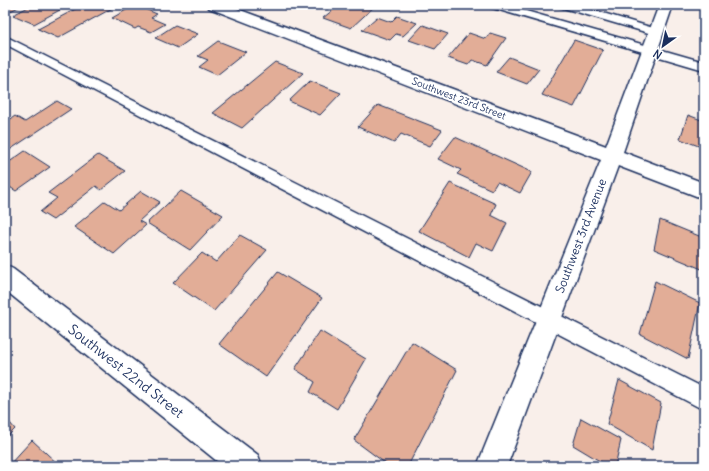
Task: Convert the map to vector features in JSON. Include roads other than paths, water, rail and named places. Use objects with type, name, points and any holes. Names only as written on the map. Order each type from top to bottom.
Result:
[{"type":"street","name":"Southwest 23rd Street","points":[[214,5],[704,191]]},
{"type":"street","name":"Southwest 3rd Avenue","points":[[492,466],[612,156],[666,5]]},
{"type":"street","name":"Southwest 22nd Street","points":[[5,276],[247,466]]},
{"type":"lane","points":[[493,5],[704,66]]},
{"type":"lane","points":[[564,5],[656,32]]},
{"type":"lane","points":[[5,39],[704,399]]}]
